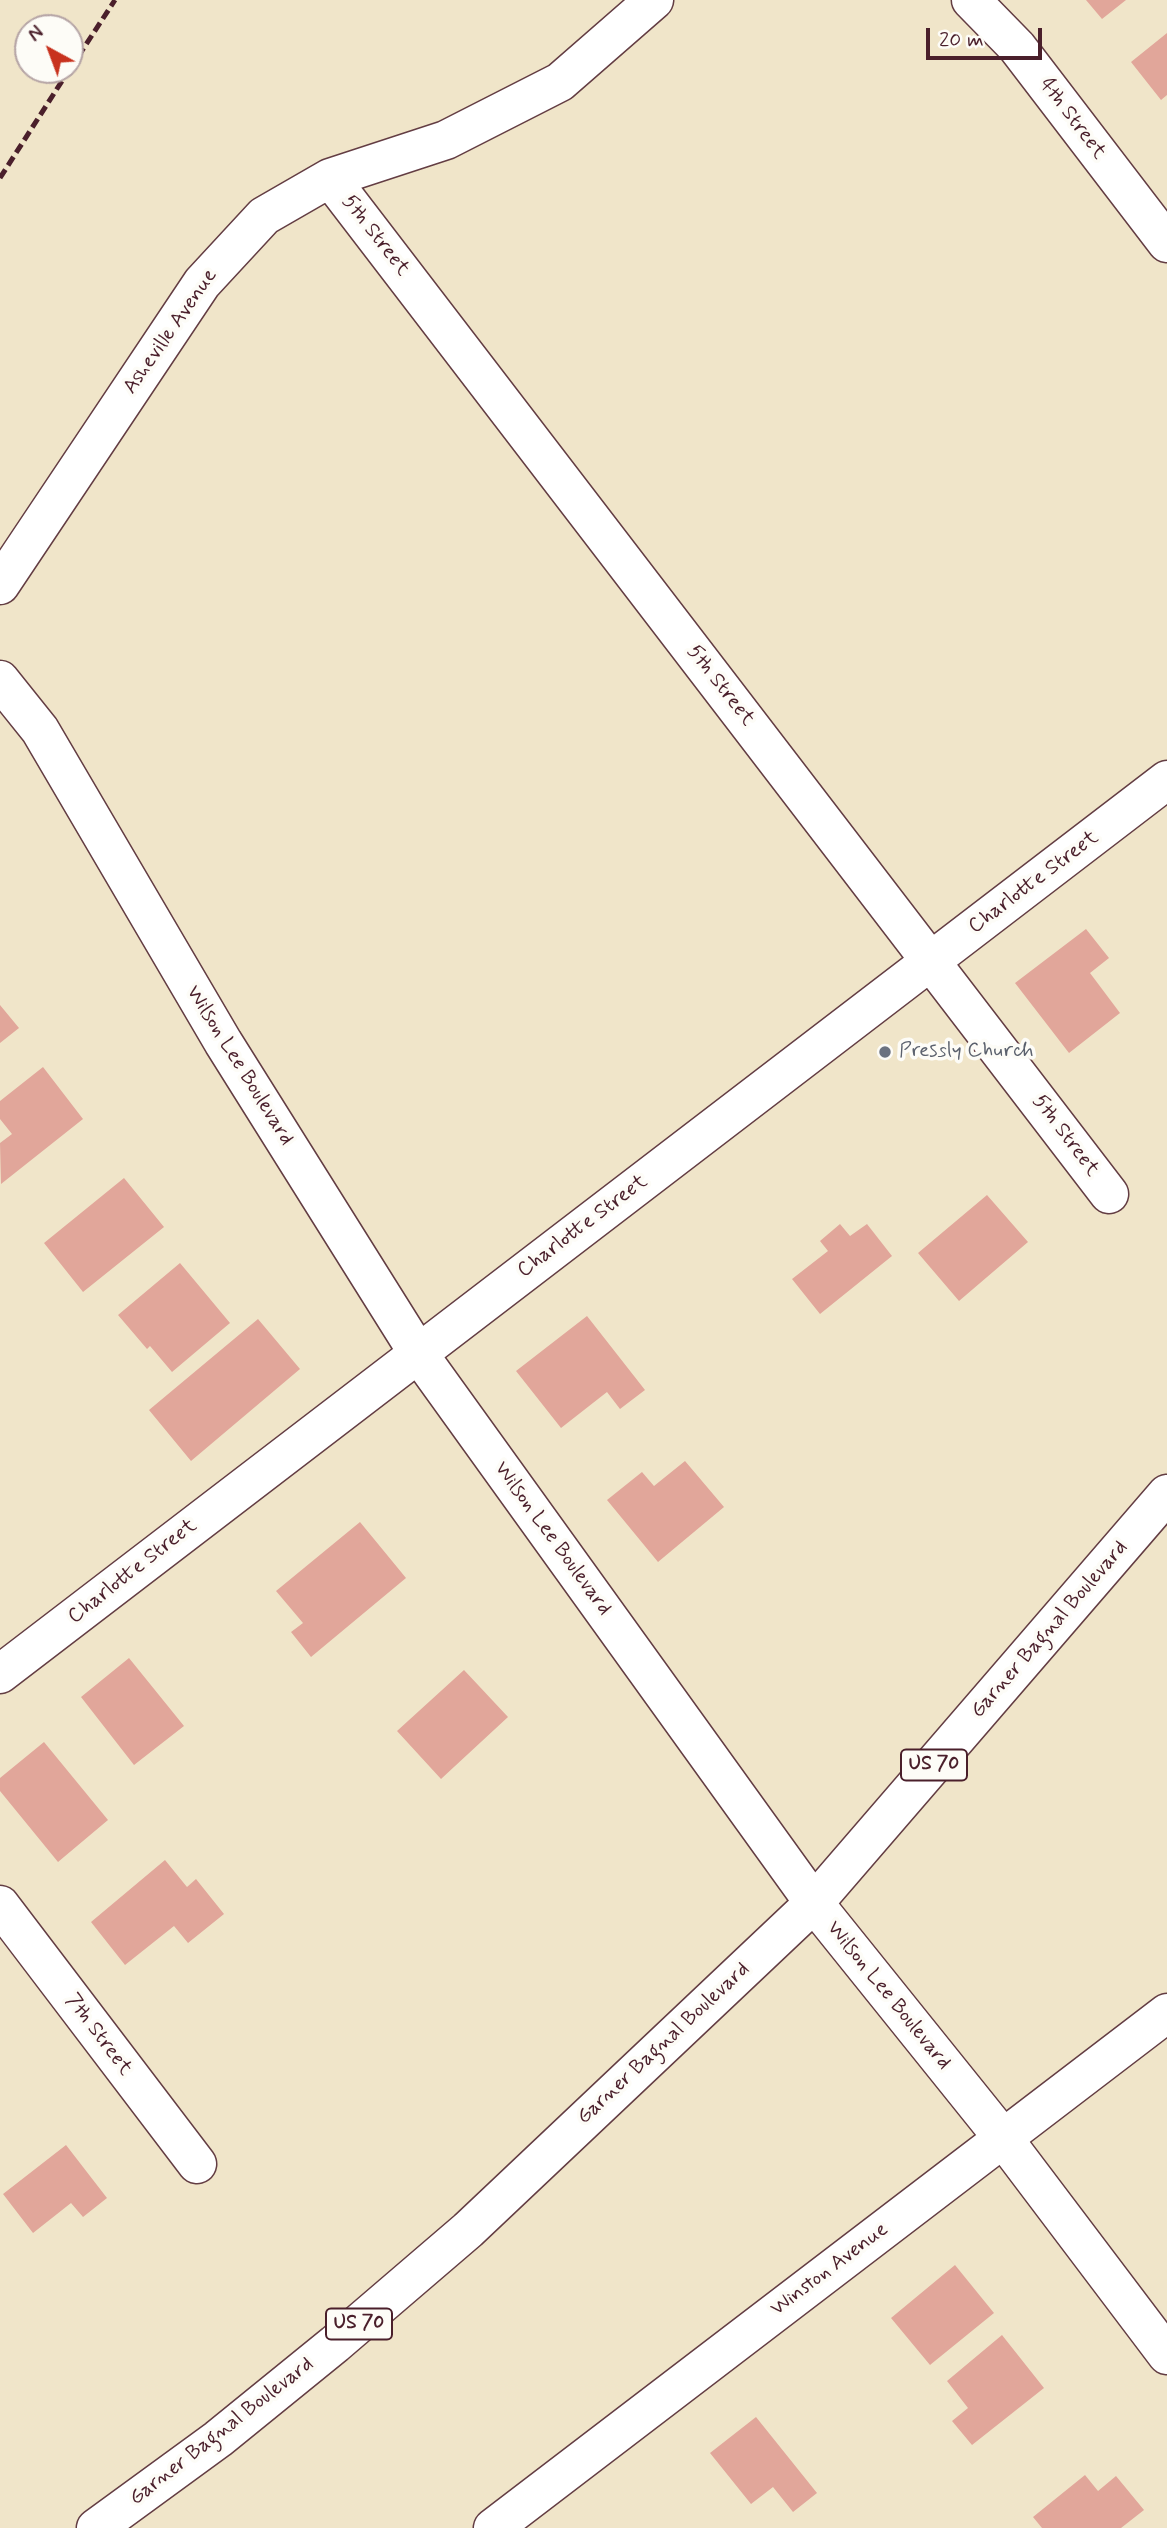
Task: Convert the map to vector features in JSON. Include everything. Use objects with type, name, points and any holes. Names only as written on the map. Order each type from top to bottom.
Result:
[{"type":"main road","name":"Asheville Avenue","points":[[0,586],[202,283],[264,216],[330,178],[446,140],[560,82],[654,0]]},
{"type":"main road","name":"4th Street","points":[[971,0],[1017,47],[1167,243]]},
{"type":"main road","name":"5th Street","points":[[330,178],[1109,1194]]},
{"type":"main road","name":"Wilson Lee Boulevard","points":[[0,680],[40,730],[223,1042],[418,1353],[814,1903],[1003,2138],[1167,2355]]},
{"type":"main road","name":"Charlotte Street","points":[[0,1674],[1167,780]]},
{"type":"main road","name":"Garner Bagnal Boulevard","points":[[96,2528],[218,2439],[335,2344],[468,2230],[814,1903],[1167,1494]]},
{"type":"main road","name":"7th Street","points":[[0,1905],[197,2164]]},
{"type":"main road","name":"Winston Avenue","points":[[493,2528],[1167,2013]]},
{"type":"building","points":[[1086,0],[1126,0],[1102,19]]},
{"type":"building","points":[[1167,33],[1167,95],[1161,100],[1131,62]]},
{"type":"building","points":[[1086,929],[1109,958],[1090,973],[1120,1013],[1069,1053],[1015,983]]},
{"type":"building","points":[[0,1005],[19,1028],[0,1043]]},
{"type":"building","points":[[43,1067],[83,1119],[1,1184],[0,1143],[12,1134],[0,1119],[0,1101]]},
{"type":"building","points":[[124,1178],[164,1227],[83,1292],[44,1243]]},
{"type":"building","points":[[987,1195],[1028,1242],[959,1301],[918,1253]]},
{"type":"building","points":[[840,1224],[850,1236],[867,1224],[892,1256],[820,1314],[792,1279],[828,1251],[820,1241]]},
{"type":"building","points":[[180,1263],[230,1323],[172,1372],[150,1346],[147,1349],[118,1315]]},
{"type":"building","points":[[587,1316],[645,1390],[620,1409],[607,1392],[561,1428],[516,1371]]},
{"type":"building","points":[[258,1319],[300,1369],[191,1461],[149,1410]]},
{"type":"building","points":[[685,1461],[724,1507],[658,1562],[607,1500],[642,1472],[654,1486]]},
{"type":"building","points":[[360,1522],[406,1578],[311,1657],[291,1632],[303,1623],[276,1591]]},
{"type":"building","points":[[129,1658],[184,1726],[134,1765],[81,1697]]},
{"type":"building","points":[[464,1670],[508,1717],[441,1779],[397,1731]]},
{"type":"building","points":[[44,1742],[108,1820],[58,1862],[0,1791],[0,1778]]},
{"type":"building","points":[[165,1860],[187,1887],[196,1879],[224,1914],[188,1943],[174,1926],[125,1965],[91,1922]]},
{"type":"building","points":[[66,2145],[107,2198],[83,2217],[71,2203],[33,2233],[3,2194]]},
{"type":"building","points":[[955,2265],[994,2313],[930,2365],[891,2318]]},
{"type":"building","points":[[1002,2335],[1044,2388],[972,2445],[952,2421],[968,2408],[947,2381]]},
{"type":"building","points":[[756,2417],[817,2493],[793,2512],[773,2487],[751,2504],[710,2453]]},
{"type":"building","points":[[1085,2475],[1098,2491],[1116,2476],[1144,2510],[1121,2528],[1042,2528],[1033,2517]]},
{"type":"railway","points":[[84,48],[115,0]]},
{"type":"railway","points":[[0,178],[60,84]]},
{"type":"place","name":"Pressly Church","points":[[885,1052]]}]
